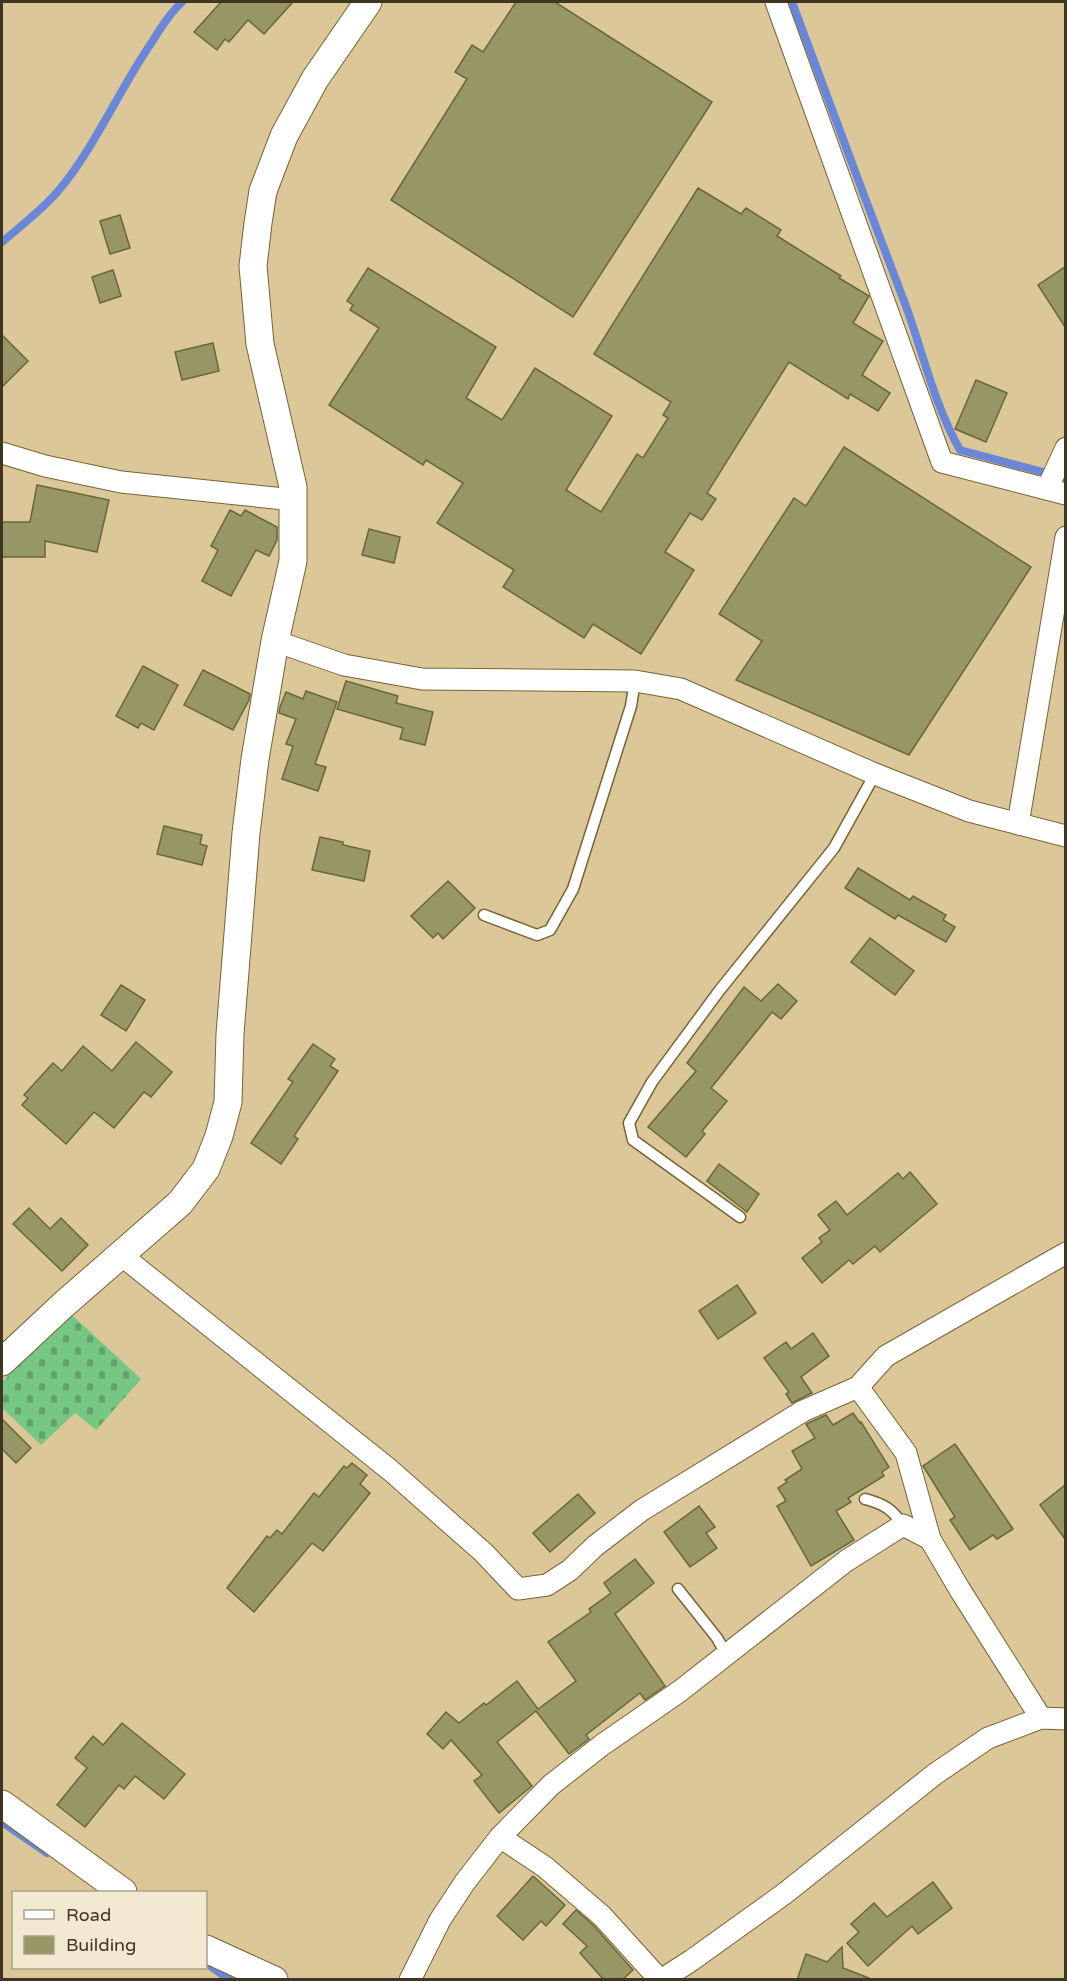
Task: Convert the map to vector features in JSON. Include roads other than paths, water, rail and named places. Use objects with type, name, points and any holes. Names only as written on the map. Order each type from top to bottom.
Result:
[{"type":"street","points":[[2,1362],[63,1305],[180,1203],[206,1169],[219,1136],[228,1102],[230,1034],[246,833],[255,759],[275,641],[293,561],[293,487],[260,345],[253,266],[258,223],[263,191],[284,136],[315,79],[368,2]]},
{"type":"street","points":[[776,2],[942,462],[1056,492],[1065,448]]},
{"type":"street","points":[[2,453],[45,466],[121,482],[294,500]]},
{"type":"street","points":[[1018,824],[1065,537]]},
{"type":"street","points":[[275,641],[344,665],[422,679],[635,681],[681,689],[875,774],[969,811],[1065,836]]},
{"type":"street","points":[[121,1255],[390,1470],[484,1553],[518,1589],[547,1585],[642,1510],[803,1411],[858,1387],[886,1356],[1065,1253]]},
{"type":"street","points":[[858,1387],[906,1453],[930,1539],[1041,1718]]},
{"type":"street","points":[[410,1980],[440,1920],[465,1882],[500,1837],[551,1785],[602,1745],[680,1691],[846,1561],[903,1525],[930,1539]]},
{"type":"street","points":[[500,1837],[545,1867],[602,1916],[660,1980],[692,1960],[784,1894],[934,1774],[988,1738],[1041,1718],[1065,1719]]},
{"type":"street","points":[[2,1804],[120,1891]]},
{"type":"street","points":[[207,1949],[274,1980]]},
{"type":"lane","points":[[484,915],[537,935],[550,930],[560,916],[573,889],[631,706],[635,681]]},
{"type":"lane","points":[[740,1217],[633,1140],[629,1124],[652,1082],[719,991],[834,848],[875,774]]},
{"type":"lane","points":[[865,1499],[880,1503],[894,1512],[903,1525]]},
{"type":"lane","points":[[678,1589],[717,1638],[726,1654]]},
{"type":"waterway","points":[[2,242],[46,204],[72,173],[159,31],[182,2]]},
{"type":"waterway","points":[[792,2],[907,309],[937,399],[960,450],[1066,478]]},
{"type":"waterway","points":[[2,1822],[47,1853]]},
{"type":"waterway","points":[[207,1964],[230,1980]]}]
